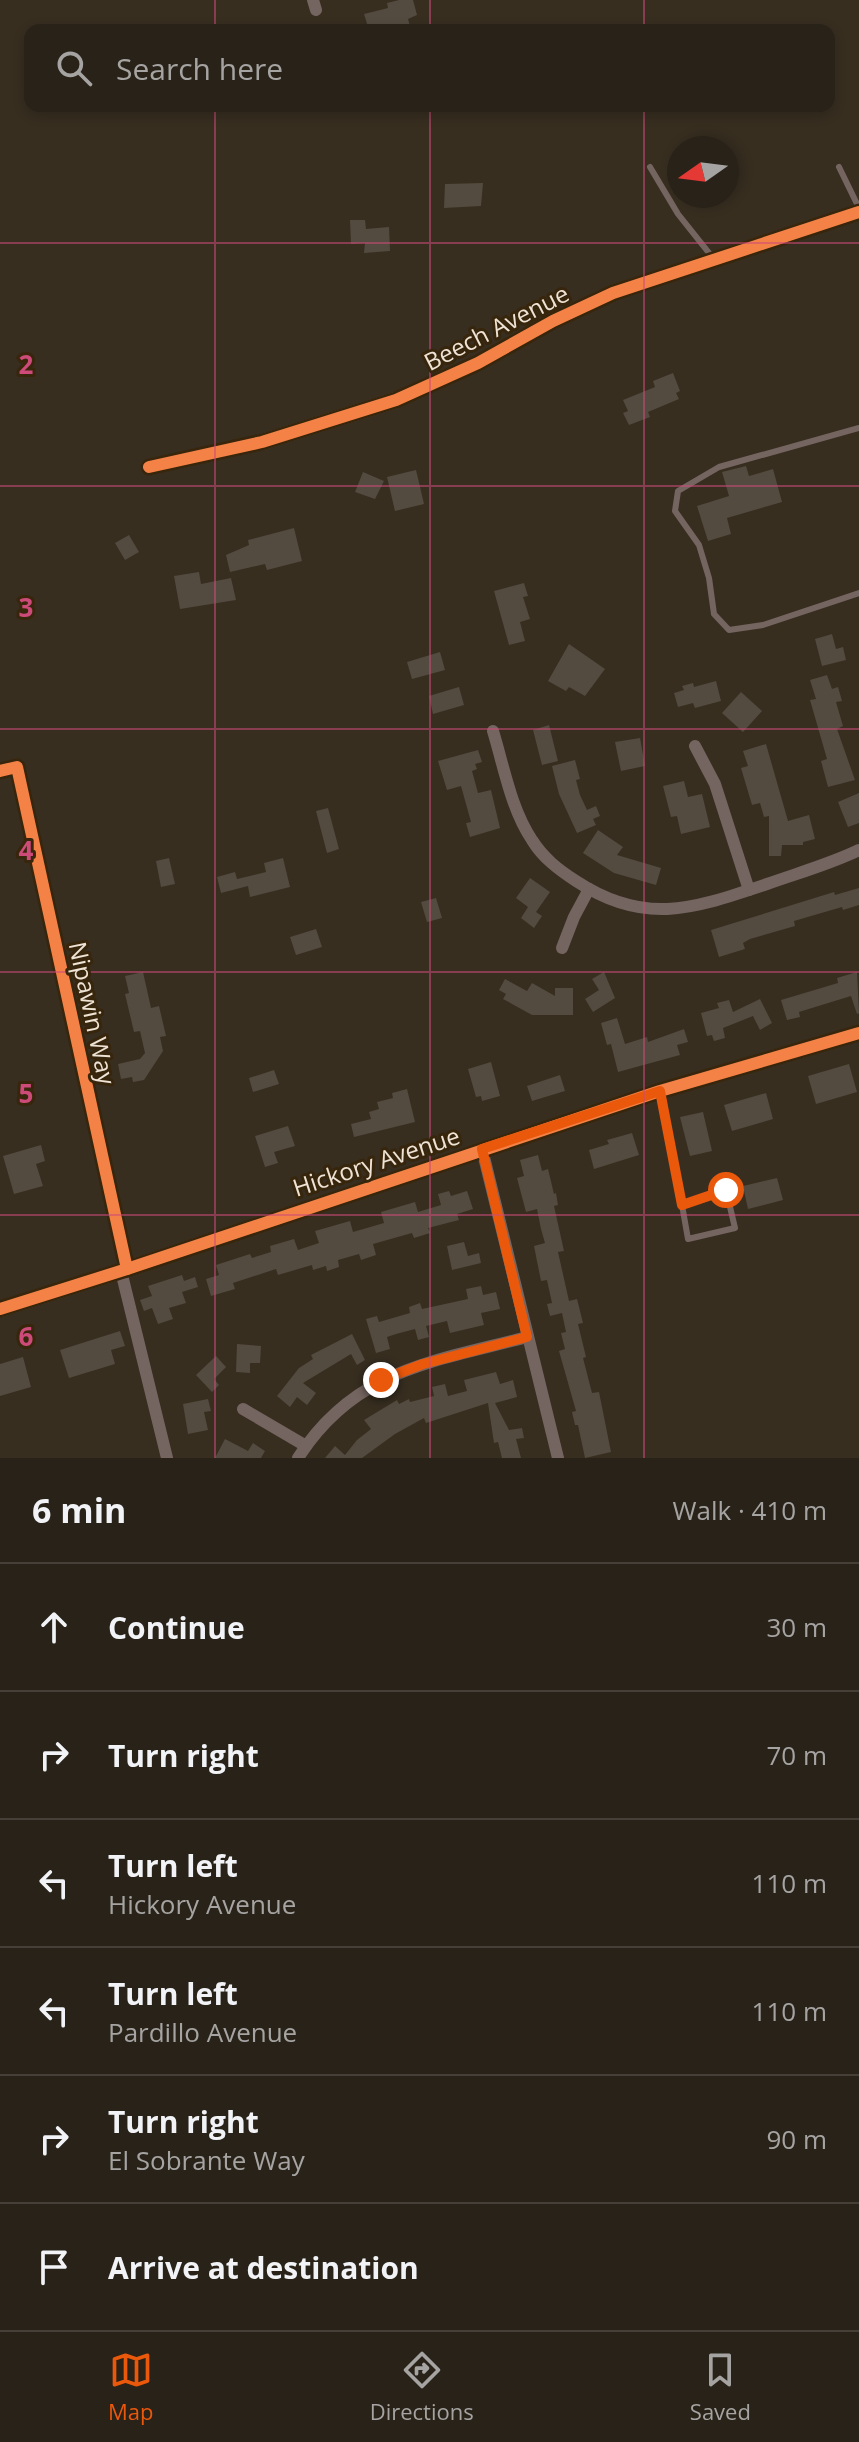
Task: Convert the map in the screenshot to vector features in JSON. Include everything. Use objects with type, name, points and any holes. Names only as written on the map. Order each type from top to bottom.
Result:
[{"type":"street","name":"Beech Avenue","points":[[149,467],[262,442],[396,400],[478,363],[553,321],[613,293],[859,210]]},
{"type":"street","points":[[493,731],[522,823],[531,840],[550,863],[589,889],[620,904],[657,911],[695,907],[859,850]]},
{"type":"street","points":[[695,746],[715,784],[749,890]]},
{"type":"street","name":"Nipawin Way","points":[[0,771],[17,767],[124,1270]]},
{"type":"street","points":[[562,948],[589,889]]},
{"type":"street","name":"Hickory Avenue","points":[[0,1309],[660,1091],[859,1033]]},
{"type":"street","points":[[482,1149],[558,1458]]},
{"type":"street","points":[[124,1270],[167,1458]]},
{"type":"street","points":[[298,1458],[341,1408],[381,1380],[423,1364],[527,1337]]},
{"type":"street","points":[[243,1409],[306,1446]]},
{"type":"lane","points":[[650,167],[692,234],[713,258]]},
{"type":"lane","points":[[839,167],[859,210]]},
{"type":"lane","points":[[859,428],[719,467],[678,491],[675,511],[699,545],[709,578],[714,614],[729,630],[763,625],[859,593]]},
{"type":"lane","points":[[660,1091],[688,1239],[735,1228],[726,1190],[682,1205]]},
{"type":"building","points":[[413,0],[417,15],[408,19],[409,24],[367,24],[364,14],[388,8],[387,3]]},
{"type":"building","points":[[483,183],[481,206],[444,208],[445,184]]},
{"type":"building","points":[[350,220],[365,220],[366,229],[389,227],[390,251],[364,253],[365,243],[351,244]]},
{"type":"building","points":[[673,373],[680,391],[676,393],[679,399],[648,412],[650,417],[629,425],[623,413],[628,411],[623,400],[655,387],[653,381]]},
{"type":"building","points":[[746,466],[749,476],[773,469],[782,502],[727,518],[731,534],[708,541],[697,506],[729,496],[722,472]]},
{"type":"building","points":[[416,470],[424,504],[395,511],[387,477]]},
{"type":"building","points":[[363,472],[384,481],[375,499],[355,492]]},
{"type":"building","points":[[294,528],[302,561],[267,570],[265,564],[230,572],[226,555],[249,545],[248,540]]},
{"type":"building","points":[[129,535],[139,552],[125,560],[115,543]]},
{"type":"building","points":[[199,572],[201,584],[231,578],[236,600],[180,609],[174,576]]},
{"type":"building","points":[[524,583],[528,596],[523,597],[530,619],[520,622],[525,641],[509,645],[494,591]]},
{"type":"building","points":[[832,634],[836,649],[843,647],[846,660],[822,666],[815,639]]},
{"type":"building","points":[[569,644],[605,669],[585,696],[569,687],[566,691],[548,681]]},
{"type":"building","points":[[440,652],[445,670],[412,679],[407,662]]},
{"type":"building","points":[[827,675],[832,689],[838,687],[842,701],[836,702],[843,726],[837,729],[855,780],[828,787],[821,761],[827,759],[810,700],[816,699],[810,680]]},
{"type":"building","points":[[716,681],[721,701],[695,708],[693,703],[678,707],[674,693],[684,690],[682,686],[693,683],[694,687]]},
{"type":"building","points":[[459,687],[464,705],[433,714],[429,696]]},
{"type":"building","points":[[741,692],[762,711],[743,732],[722,713]]},
{"type":"building","points":[[549,725],[558,761],[542,765],[533,730]]},
{"type":"building","points":[[640,738],[645,766],[621,771],[615,742]]},
{"type":"building","points":[[766,744],[788,821],[809,815],[815,839],[803,842],[803,845],[782,845],[781,856],[769,856],[769,816],[764,817],[760,803],[752,805],[741,768],[748,766],[743,751]]},
{"type":"building","points":[[478,750],[482,762],[475,764],[477,769],[472,771],[478,793],[491,790],[500,828],[470,837],[466,823],[471,822],[461,786],[447,790],[438,761]]},
{"type":"building","points":[[575,760],[580,795],[587,810],[596,806],[600,816],[593,819],[596,825],[577,833],[559,794],[552,766]]},
{"type":"building","points":[[684,781],[688,797],[702,794],[710,827],[681,834],[677,816],[671,817],[663,786]]},
{"type":"building","points":[[859,793],[859,823],[848,827],[838,802]]},
{"type":"building","points":[[328,808],[339,849],[327,853],[316,811]]},
{"type":"building","points":[[598,830],[623,847],[617,855],[661,868],[656,885],[614,873],[583,853]]},
{"type":"building","points":[[169,858],[175,884],[161,887],[156,861]]},
{"type":"building","points":[[283,858],[290,887],[250,897],[248,886],[221,893],[217,877],[235,872],[237,879],[266,872],[264,863]]},
{"type":"building","points":[[530,878],[550,892],[536,912],[542,916],[534,928],[521,918],[528,907],[516,898]]},
{"type":"building","points":[[859,888],[859,905],[794,921],[795,926],[750,939],[743,943],[745,949],[719,957],[711,930],[834,892],[835,895]]},
{"type":"building","points":[[436,898],[442,918],[427,922],[421,902]]},
{"type":"building","points":[[316,929],[322,947],[296,955],[290,937]]},
{"type":"building","points":[[143,972],[151,1008],[159,1006],[166,1036],[160,1037],[163,1051],[144,1080],[133,1082],[132,1077],[121,1079],[118,1064],[140,1059],[145,1053],[140,1031],[134,1032],[125,994],[129,993],[125,976]]},
{"type":"building","points":[[604,972],[615,998],[593,1012],[585,999],[599,990],[592,979]]},
{"type":"building","points":[[857,972],[859,1013],[851,996],[799,1012],[800,1017],[787,1020],[781,1000],[838,983],[837,978]]},
{"type":"building","points":[[505,979],[527,991],[532,983],[555,996],[555,988],[573,988],[573,1015],[532,1015],[503,999],[506,994],[499,990]]},
{"type":"building","points":[[760,999],[772,1023],[760,1030],[753,1016],[723,1028],[725,1038],[714,1041],[712,1035],[707,1036],[701,1013],[719,1008],[717,1003],[729,1000],[733,1012]]},
{"type":"building","points":[[617,1018],[625,1044],[647,1037],[648,1042],[684,1029],[688,1042],[677,1045],[680,1055],[618,1072],[611,1044],[607,1045],[601,1023]]},
{"type":"building","points":[[491,1062],[500,1096],[482,1101],[481,1096],[476,1097],[468,1069]]},
{"type":"building","points":[[849,1064],[857,1092],[816,1104],[808,1076]]},
{"type":"building","points":[[274,1070],[279,1084],[253,1092],[249,1078]]},
{"type":"building","points":[[560,1075],[565,1091],[532,1101],[527,1086]]},
{"type":"building","points":[[407,1089],[415,1122],[354,1137],[351,1124],[371,1119],[369,1112],[379,1109],[377,1102],[393,1098],[392,1093]]},
{"type":"building","points":[[766,1093],[773,1119],[732,1131],[724,1105]]},
{"type":"building","points":[[703,1112],[712,1151],[690,1156],[680,1117]]},
{"type":"building","points":[[288,1126],[295,1146],[274,1152],[278,1163],[265,1167],[255,1136]]},
{"type":"building","points":[[632,1133],[639,1155],[594,1169],[589,1150],[609,1144],[607,1140]]},
{"type":"building","points":[[41,1145],[45,1161],[36,1164],[43,1186],[14,1194],[3,1156]]},
{"type":"building","points":[[538,1155],[542,1171],[548,1169],[556,1193],[558,1205],[554,1206],[564,1251],[558,1252],[569,1301],[577,1299],[583,1323],[578,1324],[586,1357],[583,1358],[592,1393],[599,1392],[611,1452],[585,1458],[559,1351],[565,1349],[561,1333],[566,1332],[562,1313],[550,1316],[547,1304],[552,1303],[547,1280],[541,1281],[534,1246],[545,1243],[537,1209],[526,1212],[517,1178],[524,1176],[520,1160]]},
{"type":"building","points":[[777,1178],[783,1200],[748,1209],[743,1186]]},
{"type":"building","points":[[449,1191],[451,1196],[467,1191],[473,1209],[457,1214],[459,1220],[428,1228],[430,1233],[414,1238],[412,1233],[373,1244],[376,1255],[361,1260],[359,1254],[338,1260],[339,1267],[327,1271],[326,1266],[313,1270],[312,1265],[278,1275],[276,1269],[233,1283],[235,1289],[211,1296],[206,1279],[219,1275],[216,1265],[250,1254],[252,1258],[271,1252],[270,1246],[294,1239],[298,1250],[319,1243],[315,1231],[350,1221],[353,1232],[384,1223],[381,1212],[415,1202],[418,1212],[441,1205],[438,1194]]},
{"type":"building","points":[[464,1242],[468,1256],[479,1253],[481,1263],[452,1270],[447,1246]]},
{"type":"building","points":[[182,1275],[184,1281],[195,1277],[198,1287],[182,1292],[186,1303],[169,1308],[173,1319],[158,1324],[152,1308],[144,1311],[140,1300],[152,1296],[148,1286]]},
{"type":"building","points":[[481,1286],[483,1295],[496,1292],[500,1309],[481,1313],[484,1325],[450,1333],[447,1321],[426,1326],[429,1337],[418,1340],[415,1329],[396,1334],[387,1337],[390,1349],[376,1353],[366,1319],[377,1316],[379,1322],[410,1313],[409,1307],[420,1303],[422,1309],[468,1299],[466,1289]]},
{"type":"building","points":[[120,1331],[125,1346],[111,1350],[115,1364],[69,1378],[60,1350]]},
{"type":"building","points":[[352,1334],[365,1360],[357,1365],[351,1354],[303,1383],[316,1393],[307,1405],[297,1397],[290,1407],[277,1396],[299,1368],[313,1359],[311,1355]]},
{"type":"building","points":[[237,1344],[261,1346],[260,1363],[250,1363],[250,1373],[236,1372]]},
{"type":"building","points":[[216,1356],[226,1367],[214,1379],[219,1385],[212,1392],[196,1375]]},
{"type":"building","points":[[23,1357],[31,1387],[0,1396],[0,1364]]},
{"type":"building","points":[[496,1372],[500,1384],[513,1380],[517,1397],[495,1403],[509,1430],[522,1428],[524,1438],[516,1439],[521,1458],[502,1458],[498,1442],[494,1443],[488,1403],[426,1423],[424,1418],[362,1458],[325,1458],[335,1446],[345,1455],[371,1429],[364,1420],[397,1400],[399,1404],[409,1399],[410,1402],[434,1396],[432,1387],[445,1384],[448,1396],[467,1391],[464,1380]]},
{"type":"building","points":[[208,1399],[211,1411],[204,1412],[208,1430],[188,1434],[183,1404]]},
{"type":"building","points":[[225,1439],[248,1451],[253,1443],[265,1451],[261,1458],[215,1458]]},
{"type":"cycle path","points":[[149,467],[262,442],[396,400],[478,363],[553,321],[613,293],[859,212]]},
{"type":"cycle path","points":[[0,771],[17,767],[127,1269]]},
{"type":"cycle path","points":[[0,1309],[660,1091],[859,1033]]},
{"type":"route","points":[[381,1380],[423,1364],[527,1337],[482,1149],[660,1091],[682,1205],[726,1190]]}]
